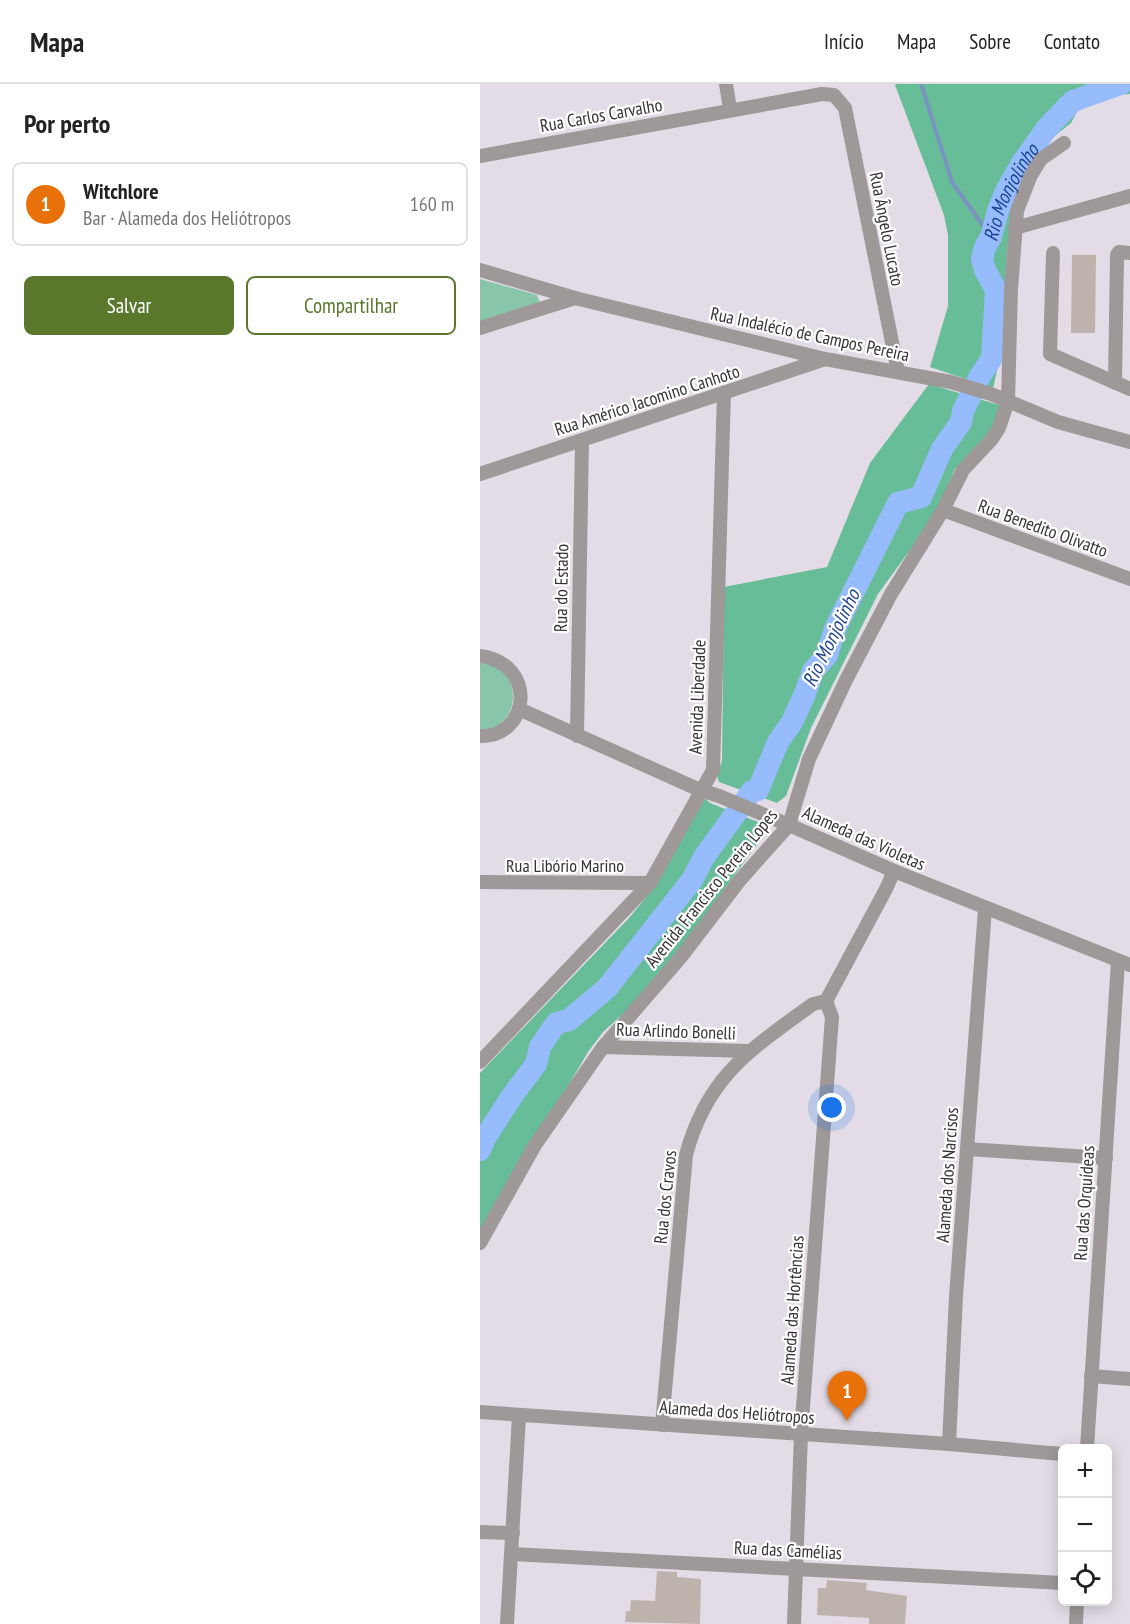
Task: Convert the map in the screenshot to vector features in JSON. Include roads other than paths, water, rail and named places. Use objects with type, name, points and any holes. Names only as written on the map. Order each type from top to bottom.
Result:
[{"type":"street","points":[[726,84],[730,109]]},
{"type":"street","name":"Rua Carlos Carvalho","points":[[480,156],[822,93],[834,95]]},
{"type":"street","name":"Rua Ângelo Lucato","points":[[834,95],[844,108],[898,372]]},
{"type":"street","name":"Avenida Francisco Pereira Lopes","points":[[480,1243],[535,1145],[603,1047],[681,957],[740,880],[789,825],[809,759],[846,680],[891,594],[943,510],[963,470],[992,439],[999,428],[1008,401],[1015,228],[1022,195],[1041,159],[1064,143]]},
{"type":"street","points":[[1015,228],[1130,196]]},
{"type":"street","points":[[1115,383],[1117,255],[1119,252],[1130,253]]},
{"type":"street","points":[[1053,253],[1050,354],[1130,389]]},
{"type":"street","name":"Rua Indalécio de Campos Pereira","points":[[480,270],[575,298],[825,359],[951,382],[991,394],[1058,422],[1130,442]]},
{"type":"street","points":[[480,328],[575,298]]},
{"type":"street","name":"Rua Américo Jacomino Canhoto","points":[[480,474],[825,359]]},
{"type":"street","name":"Avenida Liberdade","points":[[480,1062],[650,883],[713,770],[724,393]]},
{"type":"street","name":"Rua do Estado","points":[[577,736],[582,440]]},
{"type":"street","name":"Rua Benedito Olivatto","points":[[943,510],[1130,579]]},
{"type":"street","points":[[480,656],[493,658],[507,666],[517,678],[521,693],[519,709],[511,723],[499,732],[480,736]]},
{"type":"street","name":"Alameda das Violetas","points":[[519,709],[700,790],[789,825],[894,872],[1124,963]]},
{"type":"street","points":[[826,1001],[894,872]]},
{"type":"street","name":"Rua Libório Marino","points":[[480,882],[650,883]]},
{"type":"street","name":"Alameda dos Narcisos","points":[[949,1444],[956,1296],[985,909]]},
{"type":"street","name":"Rua das Orquídeas","points":[[1087,1444],[1106,1158],[1124,963]]},
{"type":"street","name":"Rua dos Cravos","points":[[662,1425],[686,1155],[693,1130],[715,1088],[748,1051],[813,1004],[826,1001]]},
{"type":"street","name":"Alameda das Hortências","points":[[794,1624],[801,1434],[832,1017],[826,1001]]},
{"type":"street","name":"Rua Arlindo Bonelli","points":[[603,1047],[748,1051]]},
{"type":"street","points":[[967,1149],[1106,1158]]},
{"type":"street","points":[[1091,1376],[1130,1379]]},
{"type":"street","name":"Alameda dos Heliótropos","points":[[480,1412],[1058,1454]]},
{"type":"street","points":[[507,1624],[519,1416]]},
{"type":"street","points":[[480,1532],[513,1533]]},
{"type":"street","name":"Rua das Camélias","points":[[512,1554],[1058,1583]]},
{"type":"street","points":[[1076,1624],[1077,1606]]},
{"type":"waterway","points":[[921,84],[952,182],[991,237]]},
{"type":"waterway","name":"Rio Monjolinho","points":[[480,1150],[485,1138],[512,1096],[536,1064],[540,1047],[552,1029],[557,1023],[569,1020],[607,988],[692,880],[704,857],[752,791],[758,790],[778,742],[792,722],[813,671],[827,655],[835,629],[898,503],[921,497],[942,449],[961,422],[963,411],[980,376],[992,358],[996,290],[982,259],[1005,193],[1022,163],[1047,128],[1073,101],[1121,84]]},
{"type":"place","name":"Witchlore","points":[[847,1421]]}]
